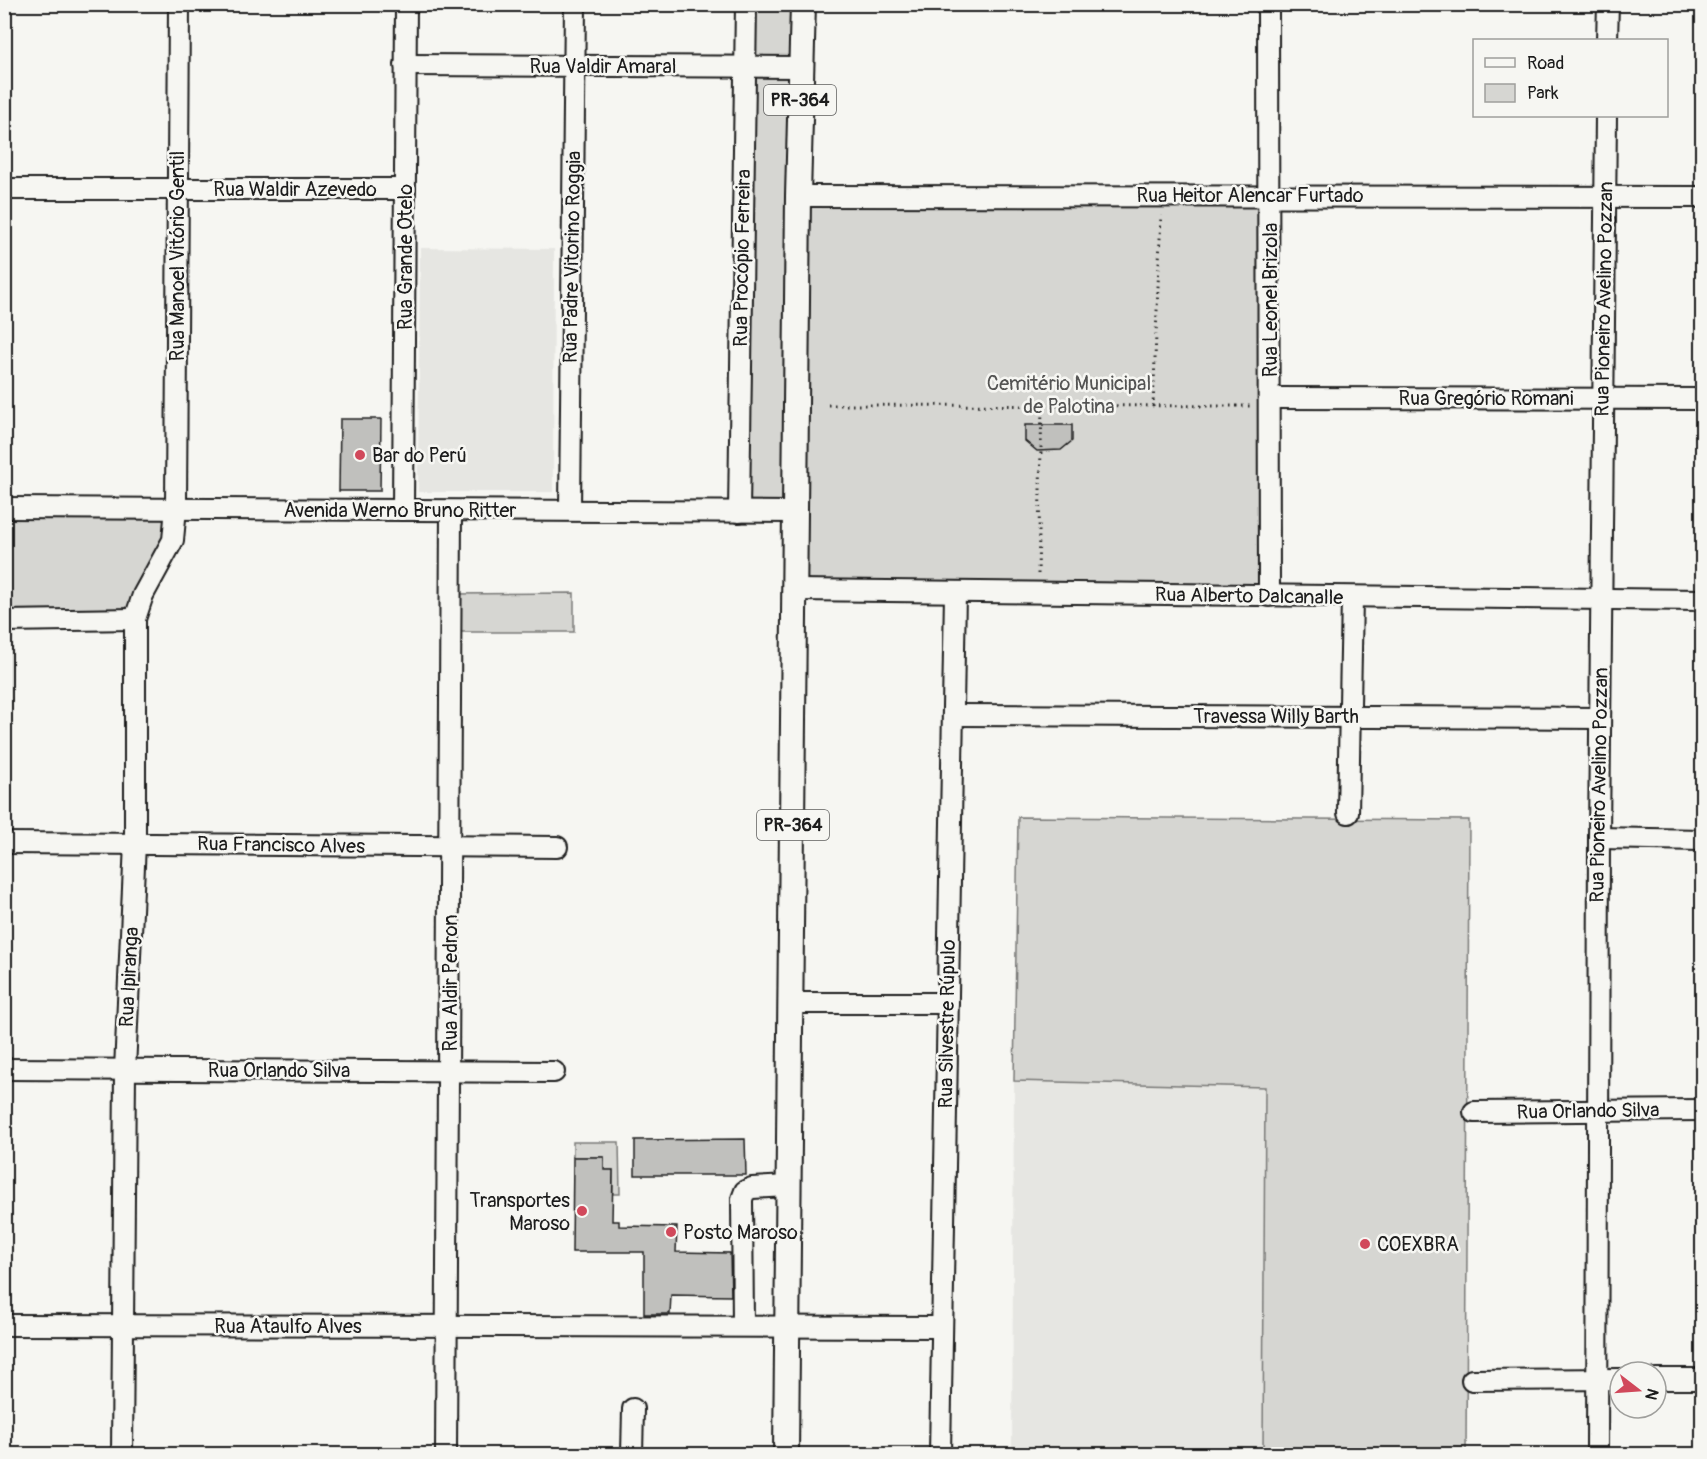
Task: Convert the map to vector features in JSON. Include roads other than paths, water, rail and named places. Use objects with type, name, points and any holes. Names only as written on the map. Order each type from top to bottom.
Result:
[{"type":"main road","name":"PR-364","points":[[786,1455],[798,196],[802,4]]},
{"type":"street","name":"Rua Manoel Vitório Gentil","points":[[176,508],[179,4]]},
{"type":"street","name":"Rua Grande Otelo","points":[[403,510],[406,4]]},
{"type":"street","name":"Rua Padre Vitorino Roggia","points":[[570,510],[575,4]]},
{"type":"street","name":"Rua Procópio Ferreira","points":[[739,512],[746,4]]},
{"type":"street","name":"Rua Leonel Brizola","points":[[1268,4],[1269,596]]},
{"type":"street","points":[[1607,39],[1608,4]]},
{"type":"street","name":"Rua Valdir Amaral","points":[[405,65],[801,67]]},
{"type":"street","name":"Rua Pioneiro Avelino Pozzan","points":[[1597,1455],[1599,838],[1606,117]]},
{"type":"street","name":"Rua Waldir Azevedo","points":[[4,189],[405,189]]},
{"type":"street","name":"Rua Heitor Alencar Furtado","points":[[798,196],[1702,197]]},
{"type":"street","name":"Rua Gregório Romani","points":[[1270,398],[1702,399]]},
{"type":"street","name":"Avenida Werno Bruno Ritter","points":[[4,507],[796,512]]},
{"type":"street","name":"Rua Ipiranga","points":[[122,1455],[125,1070],[135,843],[135,619],[143,595],[173,540],[176,508]]},
{"type":"street","name":"Rua Aldir Pedron","points":[[446,1455],[451,511]]},
{"type":"street","name":"Rua Alberto Dalcanalle","points":[[796,590],[1702,600]]},
{"type":"street","name":"Rua Silvestre Rúpulo","points":[[939,1455],[955,593]]},
{"type":"street","points":[[1348,813],[1352,597]]},
{"type":"street","points":[[4,621],[135,619]]},
{"type":"street","name":"Travessa Willy Barth","points":[[953,715],[1600,718]]},
{"type":"street","points":[[1599,838],[1702,840]]},
{"type":"street","name":"Rua Francisco Alves","points":[[4,843],[557,847]]},
{"type":"street","points":[[792,1003],[948,1003]]},
{"type":"street","name":"Rua Orlando Silva","points":[[4,1069],[554,1072]]},
{"type":"street","name":"Rua Orlando Silva","points":[[1474,1112],[1702,1110]]},
{"type":"street","points":[[743,1325],[742,1199],[745,1191],[752,1188],[788,1186]]},
{"type":"street","points":[[787,1324],[941,1327]]},
{"type":"street","name":"Rua Ataulfo Alves","points":[[4,1325],[572,1328],[787,1324]]},
{"type":"street","points":[[1472,1380],[1608,1379]]},
{"type":"street","points":[[1668,1379],[1702,1379]]},
{"type":"street","points":[[632,1455],[633,1408]]},
{"type":"place","name":"Bar do Perú","points":[[360,455]]},
{"type":"place","name":"Transportes Maroso","points":[[582,1211]]},
{"type":"place","name":"Posto Maroso","points":[[671,1232]]},
{"type":"place","name":"COEXBRA","points":[[1365,1244]]},
{"type":"park label","name":"Cemitério Municipal de Palotina","points":[[1069,394]]}]
